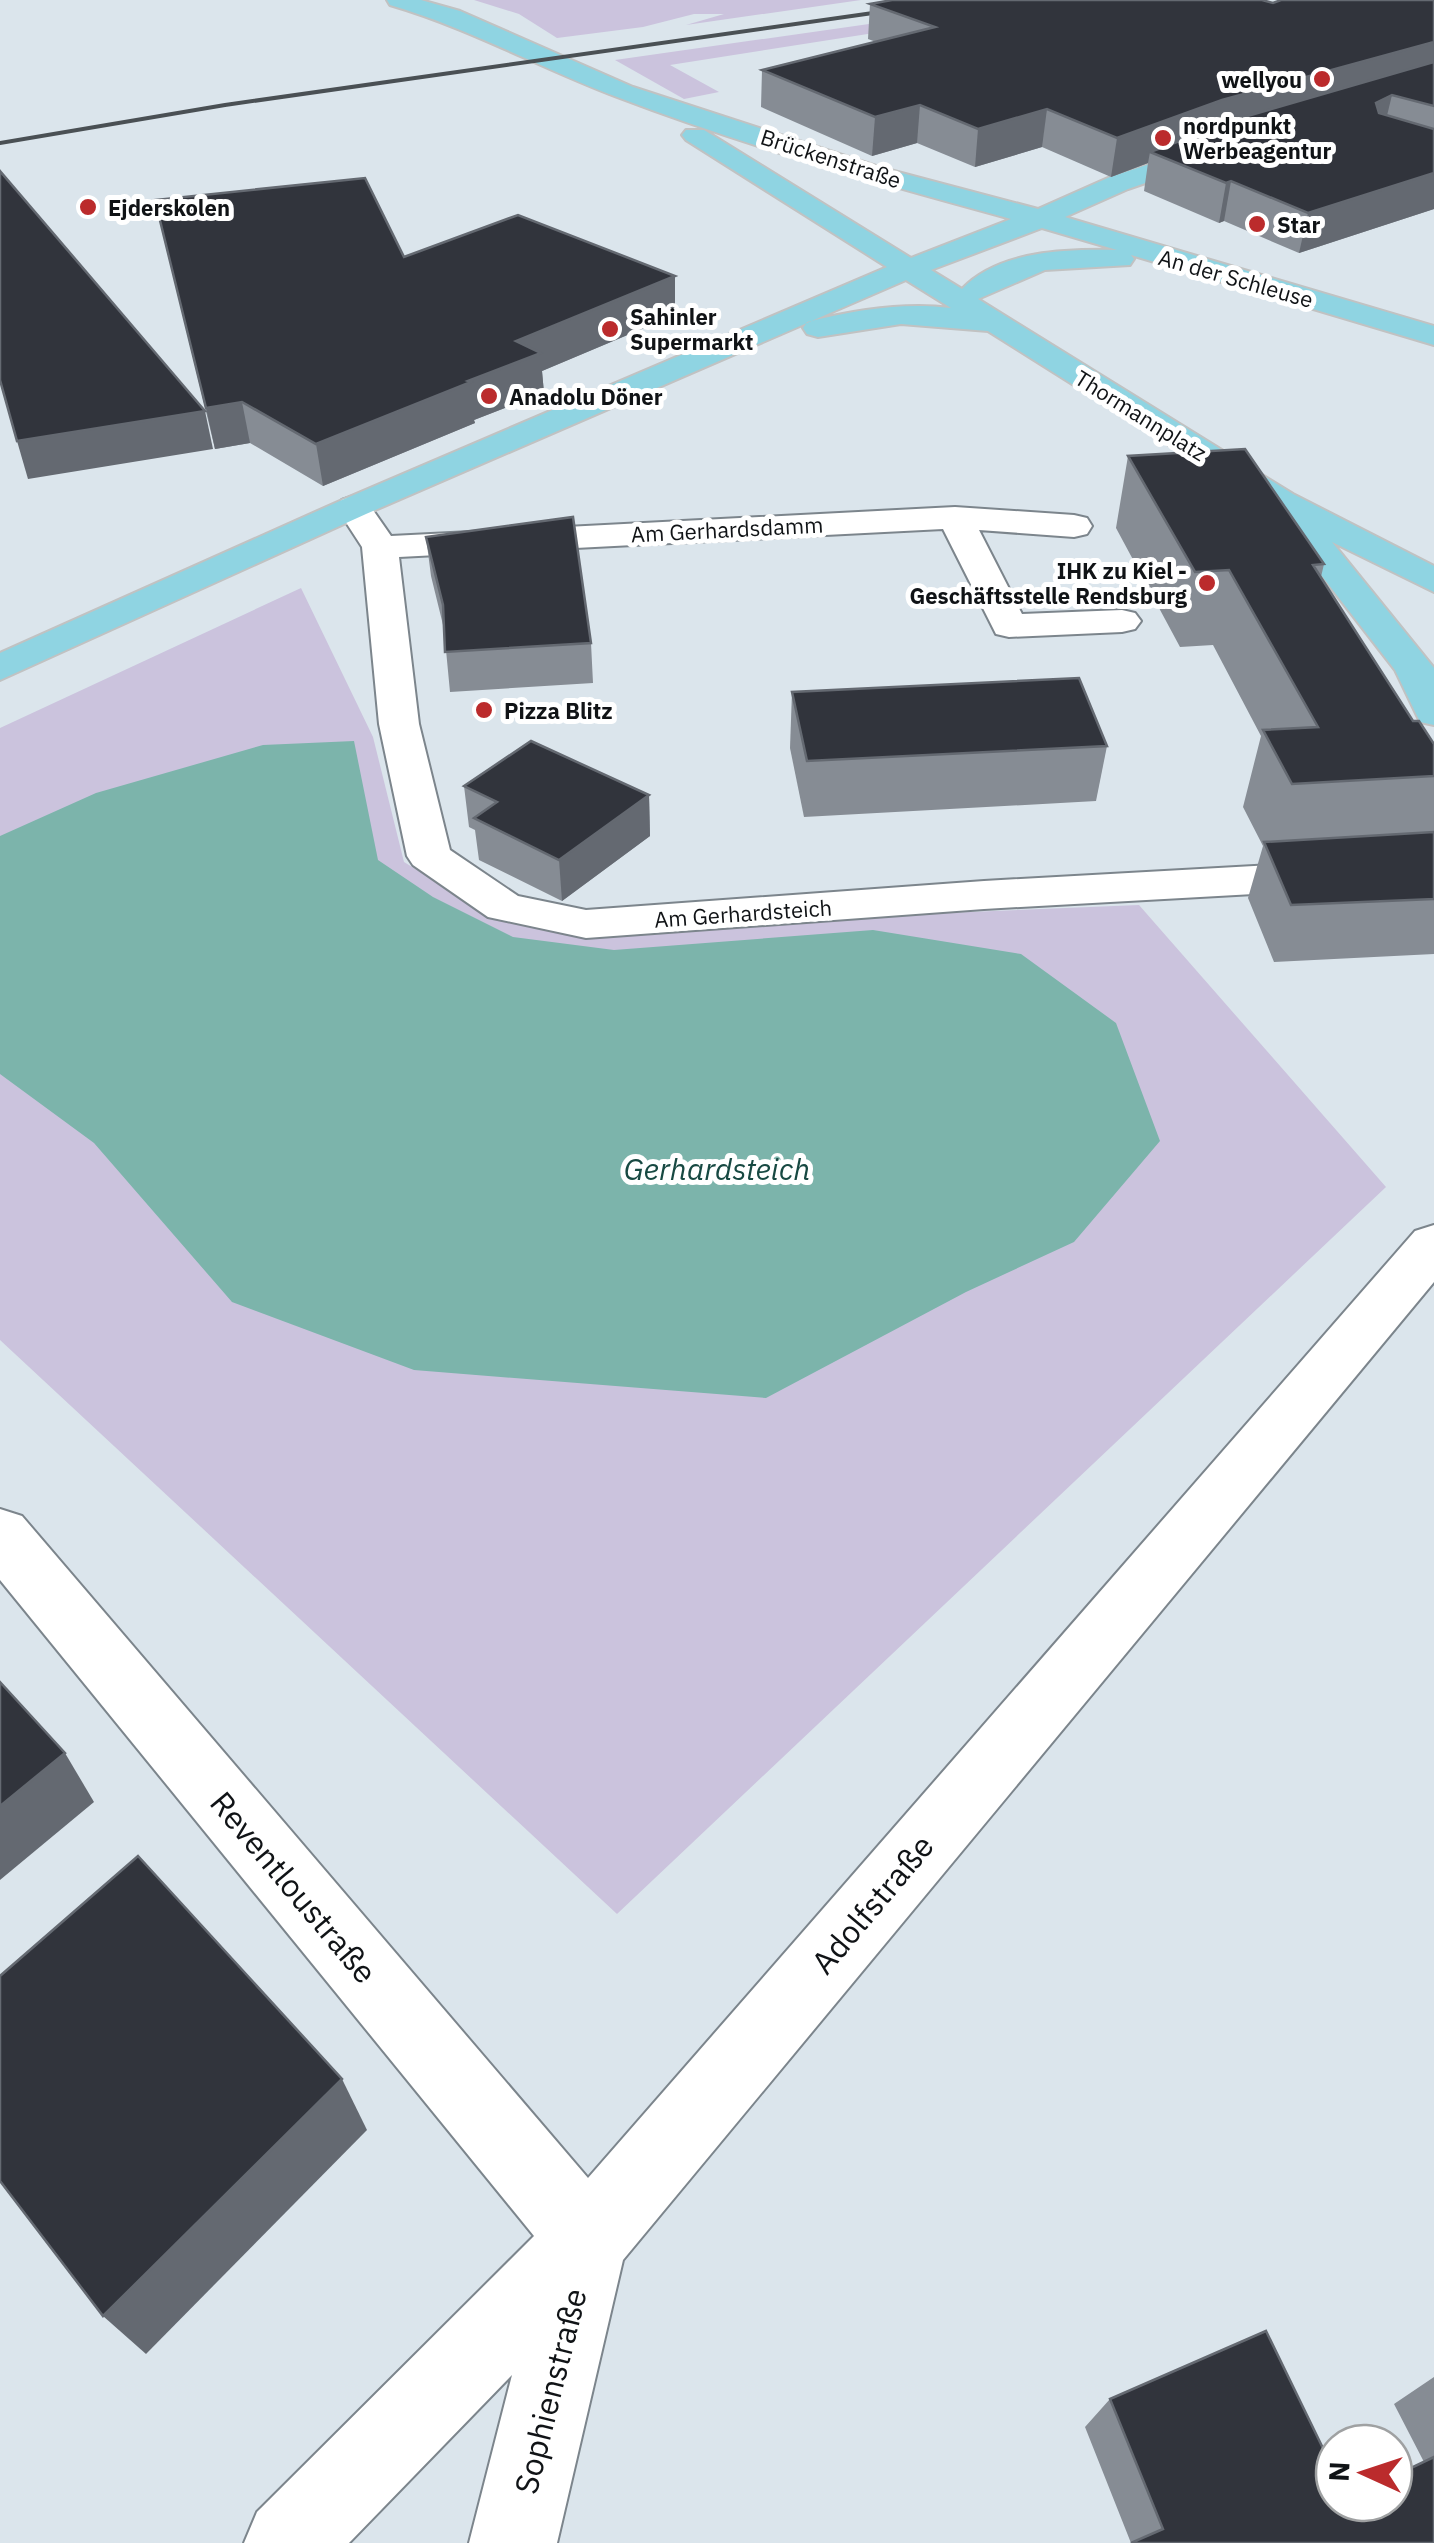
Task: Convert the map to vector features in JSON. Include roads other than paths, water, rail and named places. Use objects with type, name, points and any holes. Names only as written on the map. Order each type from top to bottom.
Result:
[{"type":"main road","name":"Brückenstraße","points":[[398,0],[452,16],[624,92],[870,172],[1040,218]]},
{"type":"main road","name":"Brückenstraße","points":[[624,92],[915,264]]},
{"type":"main road","points":[[1000,329],[976,291],[975,270],[986,251],[1010,232],[1119,183],[1234,144]]},
{"type":"main road","points":[[1199,157],[1135,199],[1131,212],[1138,230],[1150,241],[1208,270]]},
{"type":"main road","points":[[870,172],[960,187],[1119,183]]},
{"type":"main road","points":[[0,668],[354,507],[915,264],[1040,218]]},
{"type":"main road","name":"An der Schleuse","points":[[1040,218],[1434,336]]},
{"type":"main road","points":[[915,264],[986,251],[1064,251],[1208,270]]},
{"type":"main road","points":[[976,291],[1023,264],[1066,258],[1137,260]]},
{"type":"main road","name":"Thormannplatz","points":[[915,264],[1000,329],[1281,501],[1434,581]]},
{"type":"main road","points":[[713,354],[856,318],[888,315],[944,316],[1000,329]]},
{"type":"main road","points":[[1281,501],[1414,668],[1434,713]]},
{"type":"street","name":"Am Gerhardsteich","points":[[354,507],[380,546],[399,724],[428,856],[504,907],[586,924],[1157,884],[1434,870]]},
{"type":"street","name":"Am Gerhardsdamm","points":[[380,546],[955,518],[1074,526]]},
{"type":"street","points":[[955,518],[1009,626],[1122,622]]},
{"type":"street","name":"Adolfstraße","points":[[288,2543],[588,2239],[1434,1245]]},
{"type":"street","name":"Reventloustraße","points":[[0,1535],[588,2239]]},
{"type":"street","name":"Sophienstraße","points":[[512,2543],[588,2239]]},
{"type":"water","name":"Gerhardsteich","points":[[354,741],[378,860],[433,897],[513,937],[614,950],[873,930],[1021,954],[1116,1023],[1160,1141],[1074,1242],[966,1292],[766,1398],[414,1370],[232,1302],[94,1143],[0,1074],[0,836],[96,793],[263,745]]},
{"type":"railway","points":[[0,143],[225,105],[894,10]]},
{"type":"place","name":"wellyou","points":[[1322,79]]},
{"type":"place","name":"nordpunkt Werbeagentur","points":[[1163,138]]},
{"type":"place","name":"Ejderskolen","points":[[88,207]]},
{"type":"place","name":"Star","points":[[1257,224]]},
{"type":"place","name":"Sahinler Supermarkt","points":[[610,329]]},
{"type":"place","name":"Anadolu Döner","points":[[489,396]]},
{"type":"place","name":"IHK zu Kiel - Geschäftsstelle Rendsburg","points":[[1207,583]]},
{"type":"place","name":"Pizza Blitz","points":[[484,710]]}]
